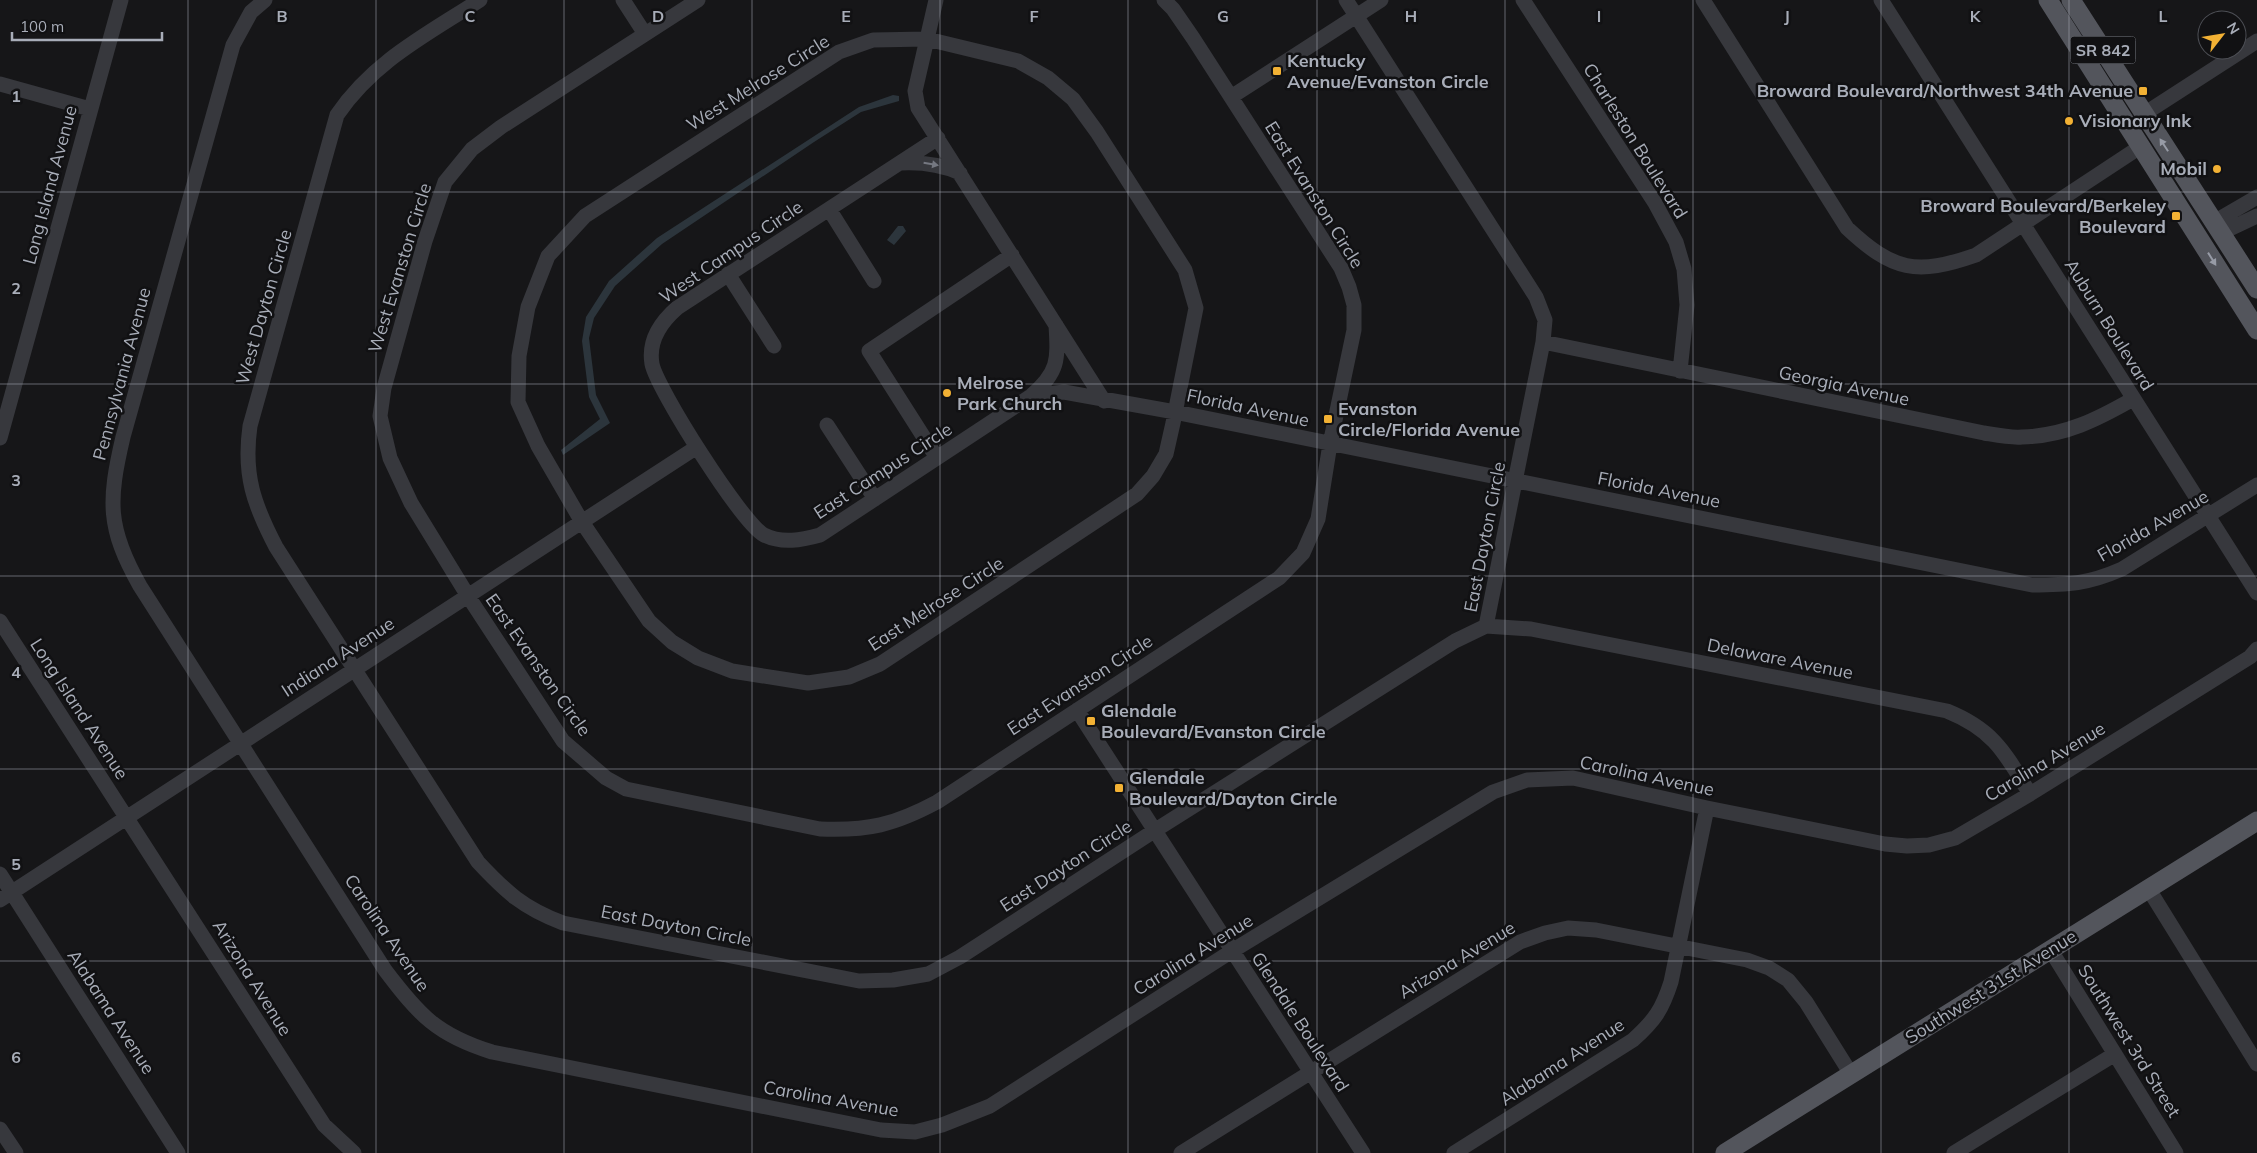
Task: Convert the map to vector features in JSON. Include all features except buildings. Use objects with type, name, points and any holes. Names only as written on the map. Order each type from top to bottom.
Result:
[{"type":"main road","name":"SR 842","points":[[2071,0],[2257,289]]},
{"type":"main road","name":"SR 842","points":[[2051,6],[2257,330]]},
{"type":"main road","points":[[2186,218],[2201,226],[2218,227]]},
{"type":"main road","points":[[2230,288],[2245,290],[2257,306]]},
{"type":"main road","name":"Southwest 31st Avenue","points":[[1725,1153],[2257,821]]},
{"type":"street","name":"Long Island Avenue","points":[[0,438],[121,0]]},
{"type":"street","name":"Pennsylvania Avenue","points":[[241,743],[127,564],[118,544],[113,518],[113,491],[123,437],[233,45],[251,12],[265,0]]},
{"type":"street","name":"West Dayton Circle","points":[[354,669],[276,548],[262,521],[253,498],[246,451],[250,426],[337,115],[353,91],[386,61],[480,0]]},
{"type":"street","points":[[623,0],[645,34]]},
{"type":"street","name":"West Evanston Circle","points":[[468,596],[399,482],[390,458],[380,416],[384,388],[425,241],[445,182],[472,149],[698,0]]},
{"type":"street","name":"East Campus Circle","points":[[697,447],[749,523],[765,535],[784,540],[801,540],[820,535],[1032,396],[1046,382],[1054,369],[1058,350],[1056,325],[918,108],[915,91],[936,0]]},
{"type":"street","points":[[1164,0],[1173,9],[1231,97],[1381,0]]},
{"type":"street","points":[[1346,0],[1356,16]]},
{"type":"street","name":"Charleston Boulevard","points":[[1523,0],[1655,203],[1676,242],[1684,269],[1687,304],[1680,371]]},
{"type":"street","points":[[1703,0],[1846,228],[1886,260],[1905,266],[1929,267],[1951,264],[1976,255],[2140,147]]},
{"type":"street","name":"Auburn Boulevard","points":[[1881,0],[2257,593]]},
{"type":"street","points":[[2051,6],[2071,0]]},
{"type":"street","name":"East Dayton Circle","points":[[354,669],[478,862],[518,902],[539,914],[563,923],[860,981],[893,980],[928,974],[960,958],[1154,830],[1455,641],[1486,626],[1545,320],[1536,297],[1356,16]]},
{"type":"street","name":"West Melrose Circle","points":[[582,522],[538,446],[518,402],[518,356],[528,307],[548,256],[585,216],[840,52],[873,40],[927,39],[1018,61],[1048,78],[1073,100],[1097,132],[1184,270],[1191,286]]},
{"type":"street","points":[[2144,114],[2257,41]]},
{"type":"street","points":[[0,84],[90,109]]},
{"type":"street","name":"East Evanston Circle","points":[[468,596],[563,741],[606,778],[626,789],[820,830],[851,830],[874,828],[916,813],[1279,578],[1304,553],[1318,519],[1330,444],[1354,330],[1354,305],[1350,288],[1341,268],[1231,97]]},
{"type":"street","name":"West Campus Circle","points":[[697,447],[658,381],[652,364],[652,347],[659,327],[666,318],[677,308],[728,274],[938,138]]},
{"type":"street","points":[[900,163],[925,162],[948,167],[960,173]]},
{"type":"street","points":[[2218,227],[2257,197]]},
{"type":"street","points":[[829,209],[874,281]]},
{"type":"street","points":[[2218,227],[2257,216]]},
{"type":"street","points":[[937,458],[868,351],[1012,255]]},
{"type":"street","points":[[728,274],[774,346]]},
{"type":"street","name":"East Melrose Circle","points":[[582,522],[649,621],[672,642],[698,658],[732,671],[808,683],[849,676],[880,664],[1137,494],[1153,476],[1166,454],[1196,308],[1191,286]]},
{"type":"street","points":[[1056,325],[1104,400]]},
{"type":"street","name":"Georgia Avenue","points":[[1542,342],[1984,433],[2021,438],[2070,430],[2098,419],[2133,399]]},
{"type":"street","name":"Florida Avenue","points":[[1032,396],[1064,392],[1175,412],[2032,585],[2069,585],[2100,579],[2122,569],[2257,485]]},
{"type":"street","points":[[827,425],[875,499]]},
{"type":"street","name":"Indiana Avenue","points":[[6,896],[697,447]]},
{"type":"street","name":"Long Island Avenue","points":[[0,621],[127,817]]},
{"type":"street","name":"Delaware Avenue","points":[[1486,626],[1530,629],[1947,711],[1970,720],[1989,734],[2005,753],[2030,794]]},
{"type":"street","name":"Carolina Avenue","points":[[241,743],[385,970],[409,1002],[428,1022],[447,1035],[468,1045],[492,1052],[881,1130],[915,1132],[942,1125],[990,1106],[1232,952],[1493,792],[1527,780],[1573,778],[1707,808],[1885,844],[1929,845],[1955,838],[2030,794],[2250,657],[2257,649]]},
{"type":"street","name":"Glendale Boulevard","points":[[1076,710],[1363,1153]]},
{"type":"street","name":"Alabama Avenue","points":[[1454,1153],[1633,1040],[1650,1025],[1664,1006],[1671,982],[1707,808]]},
{"type":"street","name":"Arizona Avenue","points":[[127,817],[324,1125],[354,1153]]},
{"type":"street","name":"Alabama Avenue","points":[[0,874],[6,896],[178,1153]]},
{"type":"street","points":[[2148,888],[2257,1064]]},
{"type":"street","name":"Arizona Avenue","points":[[1182,1153],[1520,942],[1544,933],[1568,928],[1596,930],[1678,945],[1748,960],[1769,968],[1788,980],[1806,1002],[1851,1074]]},
{"type":"street","name":"Southwest 3rd Street","points":[[2050,950],[2172,1152]]},
{"type":"street","points":[[1954,1153],[2114,1054]]},
{"type":"street","points":[[0,1129],[16,1153]]},
{"type":"shaded area","points":[[893,95],[899,96],[899,101],[861,112],[814,142],[662,244],[615,286],[594,318],[589,338],[596,395],[610,423],[563,455],[561,450],[600,419],[589,397],[582,341],[586,317],[609,281],[657,238],[859,107]]},
{"type":"shaded area","points":[[898,226],[903,226],[906,231],[894,245],[887,240]]},
{"type":"place","name":"Kentucky Avenue/Evanston Circle","points":[[1277,71]]},
{"type":"place","name":"Broward Boulevard/Northwest 34th Avenue","points":[[2143,91]]},
{"type":"place","name":"Visionary Ink","points":[[2069,121]]},
{"type":"place","name":"Mobil","points":[[2217,169]]},
{"type":"place","name":"Broward Boulevard/Berkeley Boulevard","points":[[2176,216]]},
{"type":"place","name":"Melrose Park Church","points":[[947,393]]},
{"type":"place","name":"Evanston Circle/Florida Avenue","points":[[1328,419]]},
{"type":"place","name":"Glendale Boulevard/Evanston Circle","points":[[1091,721]]},
{"type":"place","name":"Glendale Boulevard/Dayton Circle","points":[[1119,788]]}]
